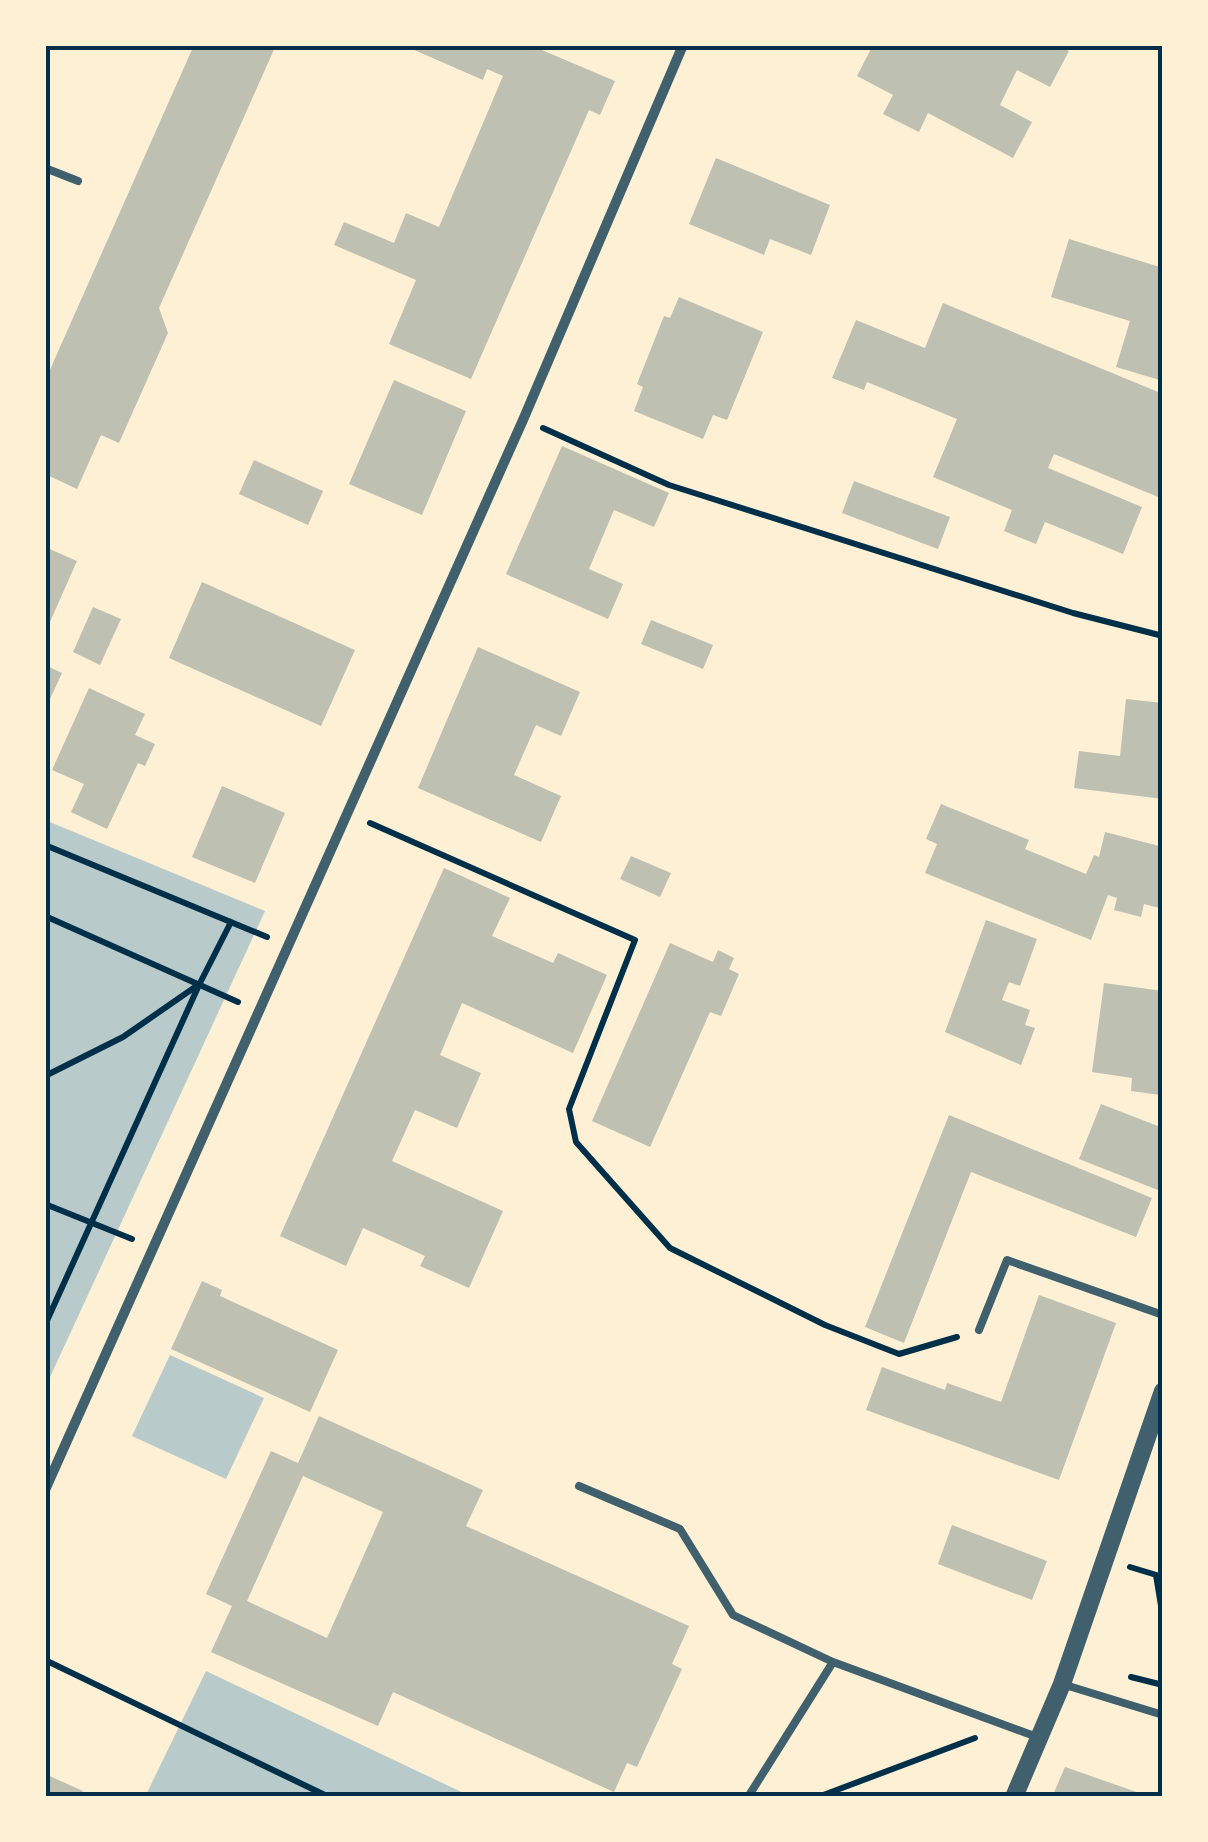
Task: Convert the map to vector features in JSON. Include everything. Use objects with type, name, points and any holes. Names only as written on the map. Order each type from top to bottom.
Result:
[{"type":"street","points":[[45,1490],[523,420],[683,45]]},
{"type":"street","points":[[1014,1797],[1062,1684],[1162,1396]]},
{"type":"lane","points":[[45,168],[78,181]]},
{"type":"lane","points":[[979,1330],[1007,1260],[1163,1316]]},
{"type":"lane","points":[[579,1486],[680,1529],[733,1615],[832,1662],[1040,1738]]},
{"type":"lane","points":[[748,1797],[832,1662]]},
{"type":"lane","points":[[1062,1684],[1163,1716]]},
{"type":"path","points":[[523,420],[688,491],[1000,591],[1163,636]]},
{"type":"path","points":[[370,823],[634,940],[569,1109],[576,1142],[670,1248],[825,1325],[900,1354],[979,1330]]},
{"type":"path","points":[[45,845],[287,945]]},
{"type":"path","points":[[45,916],[258,1010]]},
{"type":"path","points":[[45,1324],[198,985],[231,922]]},
{"type":"path","points":[[45,1076],[123,1037],[198,985]]},
{"type":"path","points":[[45,1196],[47,1205],[152,1248]]},
{"type":"path","points":[[1129,1566],[1160,1576],[1163,1618]]},
{"type":"path","points":[[45,1660],[329,1797]]},
{"type":"path","points":[[818,1797],[1009,1726]]},
{"type":"shaded area","points":[[45,820],[265,911],[45,1388]]},
{"type":"shaded area","points":[[170,1355],[264,1398],[226,1479],[132,1436]]},
{"type":"shaded area","points":[[206,1671],[472,1797],[145,1797]]},
{"type":"building","points":[[194,45],[276,45],[159,308],[168,333],[119,443],[101,435],[77,489],[45,474],[45,381]]},
{"type":"building","points":[[414,45],[530,45],[615,81],[600,115],[589,110],[471,379],[389,344],[416,280],[334,245],[344,222],[394,243],[406,213],[439,227],[503,76],[487,69],[483,80],[412,49]]},
{"type":"building","points":[[873,45],[1058,45],[1069,51],[1050,87],[1017,70],[1000,105],[1032,122],[1013,158],[928,113],[919,132],[883,114],[893,95],[857,76]]},
{"type":"building","points":[[716,158],[830,205],[811,255],[770,239],[764,255],[689,224]]},
{"type":"building","points":[[1069,239],[1163,268],[1163,381],[1116,367],[1130,321],[1051,297]]},
{"type":"building","points":[[679,297],[763,332],[727,420],[713,415],[703,439],[634,411],[643,387],[637,384],[664,316],[670,318]]},
{"type":"building","points":[[943,303],[1163,394],[1163,499],[1054,454],[1048,468],[1142,507],[1123,554],[1045,522],[1036,544],[1004,531],[1012,510],[933,477],[957,419],[867,382],[864,390],[832,378],[856,320],[925,348]]},
{"type":"building","points":[[394,380],[466,411],[422,515],[349,484]]},
{"type":"building","points":[[562,446],[669,493],[654,527],[614,510],[589,569],[623,584],[608,619],[506,574]]},
{"type":"building","points":[[254,460],[323,491],[308,525],[239,494]]},
{"type":"building","points":[[854,481],[950,517],[938,549],[842,513]]},
{"type":"building","points":[[45,547],[77,561],[49,624],[45,622]]},
{"type":"building","points":[[202,582],[355,650],[321,726],[169,658]]},
{"type":"building","points":[[93,607],[121,619],[100,665],[73,652]]},
{"type":"building","points":[[651,620],[713,645],[703,669],[641,644]]},
{"type":"building","points":[[478,647],[580,692],[561,736],[536,725],[514,775],[561,796],[541,842],[418,788]]},
{"type":"building","points":[[45,665],[62,673],[45,710]]},
{"type":"building","points":[[89,688],[145,714],[135,735],[155,744],[145,766],[138,763],[107,829],[71,812],[84,784],[52,770]]},
{"type":"building","points":[[1126,699],[1163,703],[1163,799],[1074,788],[1079,751],[1120,756]]},
{"type":"building","points":[[222,786],[285,813],[255,883],[192,857]]},
{"type":"building","points":[[941,804],[1029,840],[1025,849],[1086,874],[1094,855],[1099,857],[1105,832],[1163,847],[1163,909],[1144,904],[1141,917],[1114,910],[1117,898],[1108,895],[1091,940],[925,873],[937,844],[926,839]]},
{"type":"building","points":[[631,856],[671,873],[660,897],[620,879]]},
{"type":"building","points":[[444,868],[510,898],[492,936],[553,963],[558,953],[607,975],[573,1053],[462,1003],[440,1055],[481,1073],[457,1128],[415,1110],[392,1161],[503,1211],[469,1288],[420,1266],[425,1256],[363,1228],[346,1266],[280,1236]]},
{"type":"building","points":[[986,920],[1037,939],[1020,986],[1009,982],[1002,1000],[1030,1010],[1025,1025],[1035,1028],[1021,1065],[945,1032]]},
{"type":"building","points":[[670,943],[713,962],[718,950],[734,958],[729,969],[739,974],[721,1016],[710,1012],[650,1147],[592,1121]]},
{"type":"building","points":[[1104,983],[1163,991],[1160,1095],[1131,1091],[1132,1078],[1092,1072]]},
{"type":"building","points":[[1101,1104],[1163,1128],[1163,1192],[1079,1159]]},
{"type":"building","points":[[949,1115],[1152,1198],[1136,1237],[971,1172],[904,1343],[865,1327]]},
{"type":"building","points":[[202,1281],[222,1290],[220,1296],[338,1350],[310,1412],[171,1349]]},
{"type":"building","points":[[1039,1295],[1116,1323],[1059,1480],[866,1410],[882,1367],[945,1390],[947,1383],[1001,1402]]},
{"type":"building","points":[[319,1416],[483,1490],[466,1526],[689,1626],[672,1664],[682,1669],[637,1767],[627,1763],[614,1792],[393,1692],[378,1726],[211,1652],[232,1606],[206,1594],[271,1451],[298,1463]],"holes":[[[303,1476],[383,1512],[327,1638],[247,1601]]]},
{"type":"building","points":[[952,1525],[1047,1561],[1032,1600],[938,1564]]},
{"type":"building","points":[[1065,1767],[1148,1796],[1148,1797],[1052,1797]]},
{"type":"building","points":[[45,1774],[83,1791],[80,1797],[45,1797]]}]
